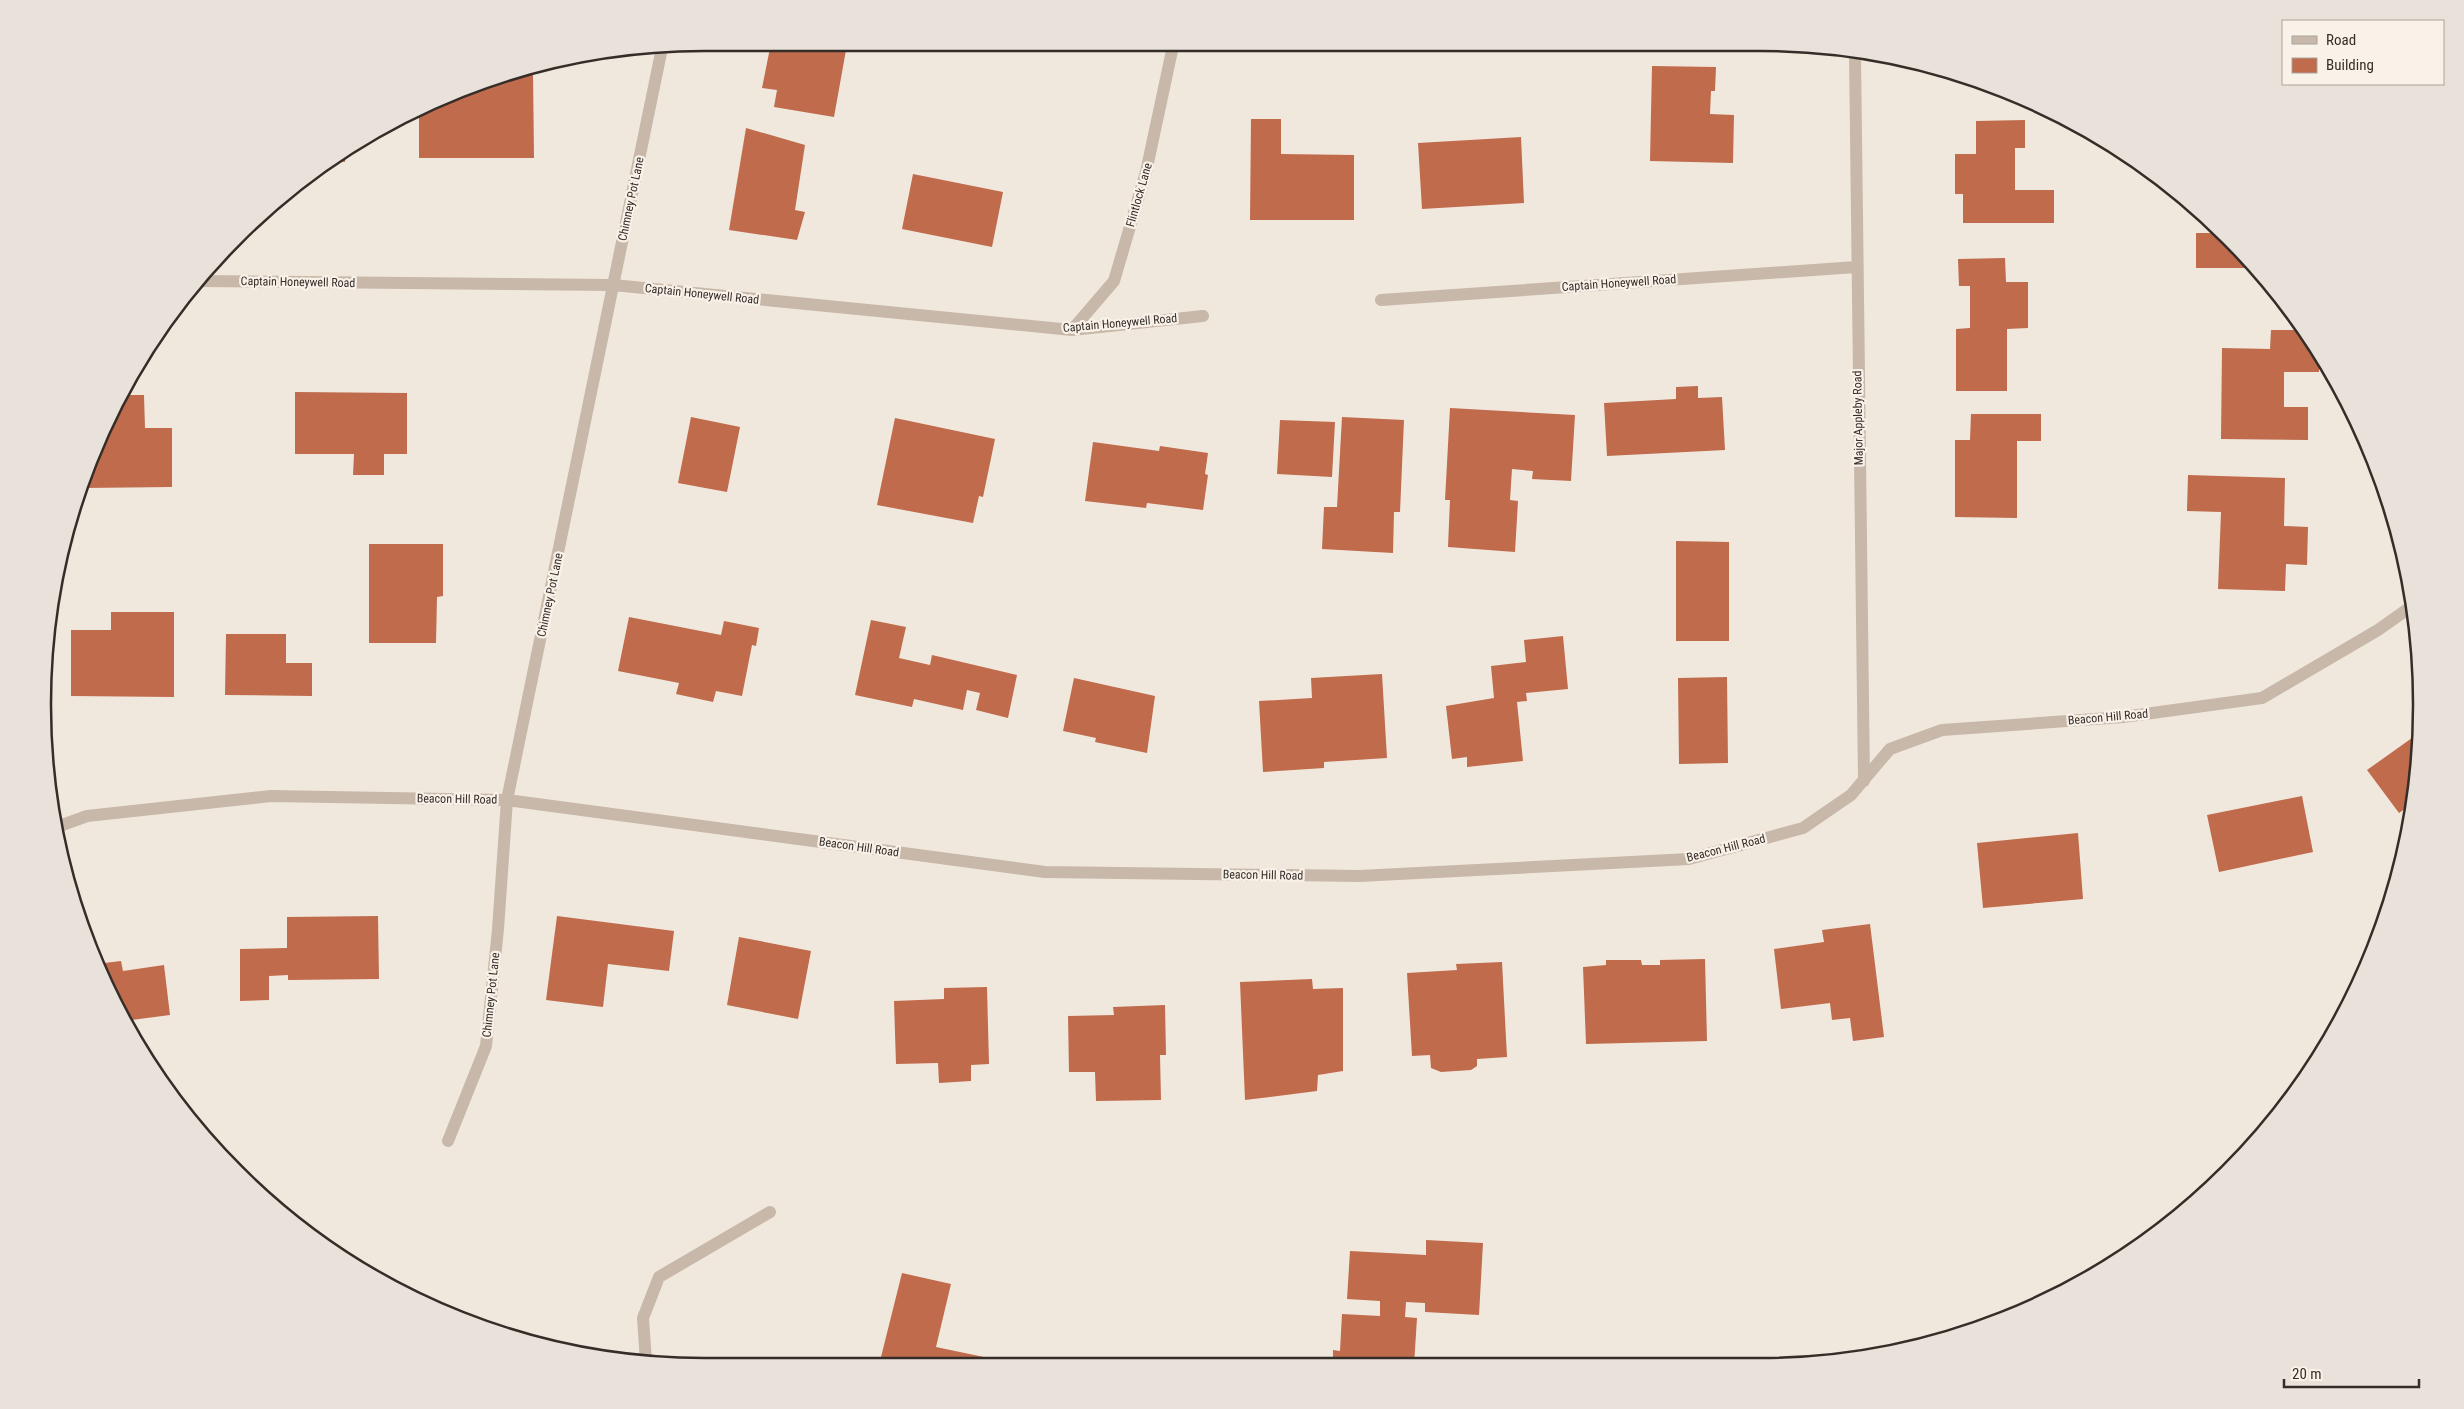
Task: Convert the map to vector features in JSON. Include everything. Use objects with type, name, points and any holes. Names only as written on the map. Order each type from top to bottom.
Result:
[{"type":"street","name":"Flintlock Lane","points":[[1072,330],[1114,281],[1146,172],[1172,51]]},
{"type":"street","name":"Chimney Pot Lane","points":[[448,1141],[486,1046],[498,929],[508,800],[661,53]]},
{"type":"street","name":"Major Appleby Road","points":[[1855,59],[1856,267],[1864,781]]},
{"type":"street","name":"Captain Honeywell Road","points":[[1381,300],[1856,267]]},
{"type":"street","name":"Captain Honeywell Road","points":[[207,281],[613,285],[1072,330],[1203,316]]},
{"type":"street","name":"Beacon Hill Road","points":[[63,825],[87,816],[271,796],[508,800],[1045,872],[1359,876],[1689,859],[1803,828],[1851,795],[1890,749],[1942,730],[2122,717],[2262,698],[2378,630],[2406,611]]},
{"type":"street","points":[[645,1354],[643,1318],[659,1277],[770,1212]]},
{"type":"building","points":[[769,51],[846,51],[834,117],[774,107],[777,90],[762,88]]},
{"type":"building","points":[[1652,66],[1716,67],[1715,91],[1711,91],[1710,114],[1734,115],[1733,163],[1650,161]]},
{"type":"building","points":[[533,75],[534,158],[419,158],[419,118],[455,101]]},
{"type":"building","points":[[1251,119],[1281,119],[1281,154],[1354,155],[1354,220],[1250,220]]},
{"type":"building","points":[[2025,120],[2025,148],[2015,148],[2015,190],[2054,190],[2054,223],[1963,223],[1963,194],[1955,194],[1955,154],[1976,154],[1976,121]]},
{"type":"building","points":[[746,128],[805,145],[795,210],[805,212],[797,240],[729,230]]},
{"type":"building","points":[[1521,137],[1524,203],[1422,209],[1418,143]]},
{"type":"building","points":[[913,174],[1003,192],[992,247],[902,229]]},
{"type":"building","points":[[2196,233],[2211,233],[2245,268],[2196,268]]},
{"type":"building","points":[[2005,258],[2006,282],[2028,282],[2028,328],[2007,329],[2007,391],[1956,391],[1956,329],[1970,328],[1970,286],[1959,286],[1958,259]]},
{"type":"building","points":[[2271,330],[2294,330],[2319,368],[2319,372],[2284,372],[2284,407],[2308,407],[2308,440],[2221,439],[2222,348],[2270,349]]},
{"type":"building","points":[[1698,386],[1698,398],[1722,397],[1725,450],[1607,456],[1604,403],[1676,399],[1676,387]]},
{"type":"building","points":[[295,392],[407,393],[407,454],[384,454],[384,475],[353,475],[354,454],[295,454]]},
{"type":"building","points":[[130,395],[144,395],[145,428],[172,428],[172,487],[89,488],[101,455]]},
{"type":"building","points":[[1450,408],[1575,415],[1571,481],[1532,479],[1533,471],[1512,469],[1510,500],[1518,501],[1515,552],[1448,547],[1450,500],[1445,500]]},
{"type":"building","points":[[1971,414],[2041,414],[2041,441],[2017,441],[2017,518],[1955,517],[1955,440],[1970,440]]},
{"type":"building","points":[[691,417],[740,427],[727,492],[678,483]]},
{"type":"building","points":[[1342,417],[1404,420],[1400,512],[1394,512],[1393,553],[1322,549],[1324,507],[1337,507]]},
{"type":"building","points":[[895,418],[995,439],[983,497],[979,496],[973,523],[877,505]]},
{"type":"building","points":[[1280,420],[1335,422],[1332,477],[1277,474]]},
{"type":"building","points":[[1093,442],[1159,451],[1160,446],[1208,453],[1205,474],[1208,475],[1203,510],[1147,503],[1146,508],[1085,501]]},
{"type":"building","points":[[2188,475],[2285,478],[2284,526],[2308,527],[2307,565],[2286,564],[2285,591],[2218,589],[2221,512],[2187,511]]},
{"type":"building","points":[[1676,541],[1729,542],[1729,641],[1676,641]]},
{"type":"building","points":[[369,544],[443,544],[443,596],[437,597],[436,643],[369,643]]},
{"type":"building","points":[[111,612],[174,612],[174,697],[71,696],[71,630],[111,630]]},
{"type":"building","points":[[629,617],[721,635],[724,621],[759,628],[756,646],[752,645],[742,696],[716,691],[713,702],[676,694],[679,683],[618,671]]},
{"type":"building","points":[[871,620],[906,627],[899,658],[930,665],[932,655],[1017,675],[1008,718],[976,710],[980,693],[967,690],[963,710],[914,699],[912,707],[855,695]]},
{"type":"building","points":[[226,634],[286,634],[286,663],[312,663],[312,696],[225,695]]},
{"type":"building","points":[[1563,636],[1568,689],[1526,693],[1527,701],[1517,702],[1523,761],[1467,767],[1467,757],[1452,759],[1446,706],[1494,698],[1491,666],[1526,662],[1524,640]]},
{"type":"building","points":[[1382,674],[1387,758],[1324,762],[1324,768],[1263,772],[1259,701],[1312,698],[1311,678]]},
{"type":"building","points":[[1727,677],[1728,763],[1679,764],[1678,678]]},
{"type":"building","points":[[1074,678],[1155,696],[1147,753],[1095,742],[1096,738],[1063,731]]},
{"type":"building","points":[[2411,738],[2404,810],[2399,813],[2367,770]]},
{"type":"building","points":[[2302,796],[2313,852],[2219,872],[2207,815]]},
{"type":"building","points":[[2078,833],[2083,899],[1983,908],[1977,843]]},
{"type":"building","points":[[378,916],[379,979],[288,980],[288,975],[269,976],[269,1000],[240,1001],[240,949],[287,948],[287,917]]},
{"type":"building","points":[[557,916],[674,931],[669,971],[608,964],[603,1007],[546,1000]]},
{"type":"building","points":[[1870,924],[1884,1037],[1853,1041],[1850,1018],[1832,1020],[1830,1003],[1781,1009],[1774,949],[1824,942],[1822,930]]},
{"type":"building","points":[[739,937],[811,951],[798,1019],[727,1005]]},
{"type":"building","points":[[1705,959],[1707,1041],[1586,1044],[1583,967],[1606,965],[1606,960],[1641,960],[1642,965],[1660,965],[1660,960]]},
{"type":"building","points":[[121,961],[123,971],[164,965],[170,1015],[133,1020],[105,963]]},
{"type":"building","points":[[1502,962],[1507,1057],[1477,1059],[1477,1066],[1471,1070],[1441,1072],[1431,1068],[1430,1055],[1412,1056],[1407,973],[1457,970],[1456,964]]},
{"type":"building","points":[[1312,979],[1313,989],[1343,988],[1343,1071],[1318,1075],[1317,1091],[1245,1100],[1240,982]]},
{"type":"building","points":[[987,987],[989,1064],[971,1065],[971,1081],[939,1083],[938,1063],[896,1064],[894,1001],[944,999],[944,988]]},
{"type":"building","points":[[1165,1005],[1166,1055],[1160,1055],[1161,1100],[1096,1101],[1095,1072],[1069,1072],[1068,1016],[1114,1015],[1113,1007]]},
{"type":"building","points":[[1426,1240],[1483,1243],[1479,1315],[1425,1312],[1425,1303],[1406,1302],[1405,1317],[1417,1318],[1414,1358],[1333,1358],[1333,1350],[1340,1351],[1342,1314],[1380,1316],[1380,1301],[1347,1299],[1350,1251],[1426,1255]]},
{"type":"building","points":[[902,1273],[951,1284],[936,1347],[989,1358],[881,1358]]}]
